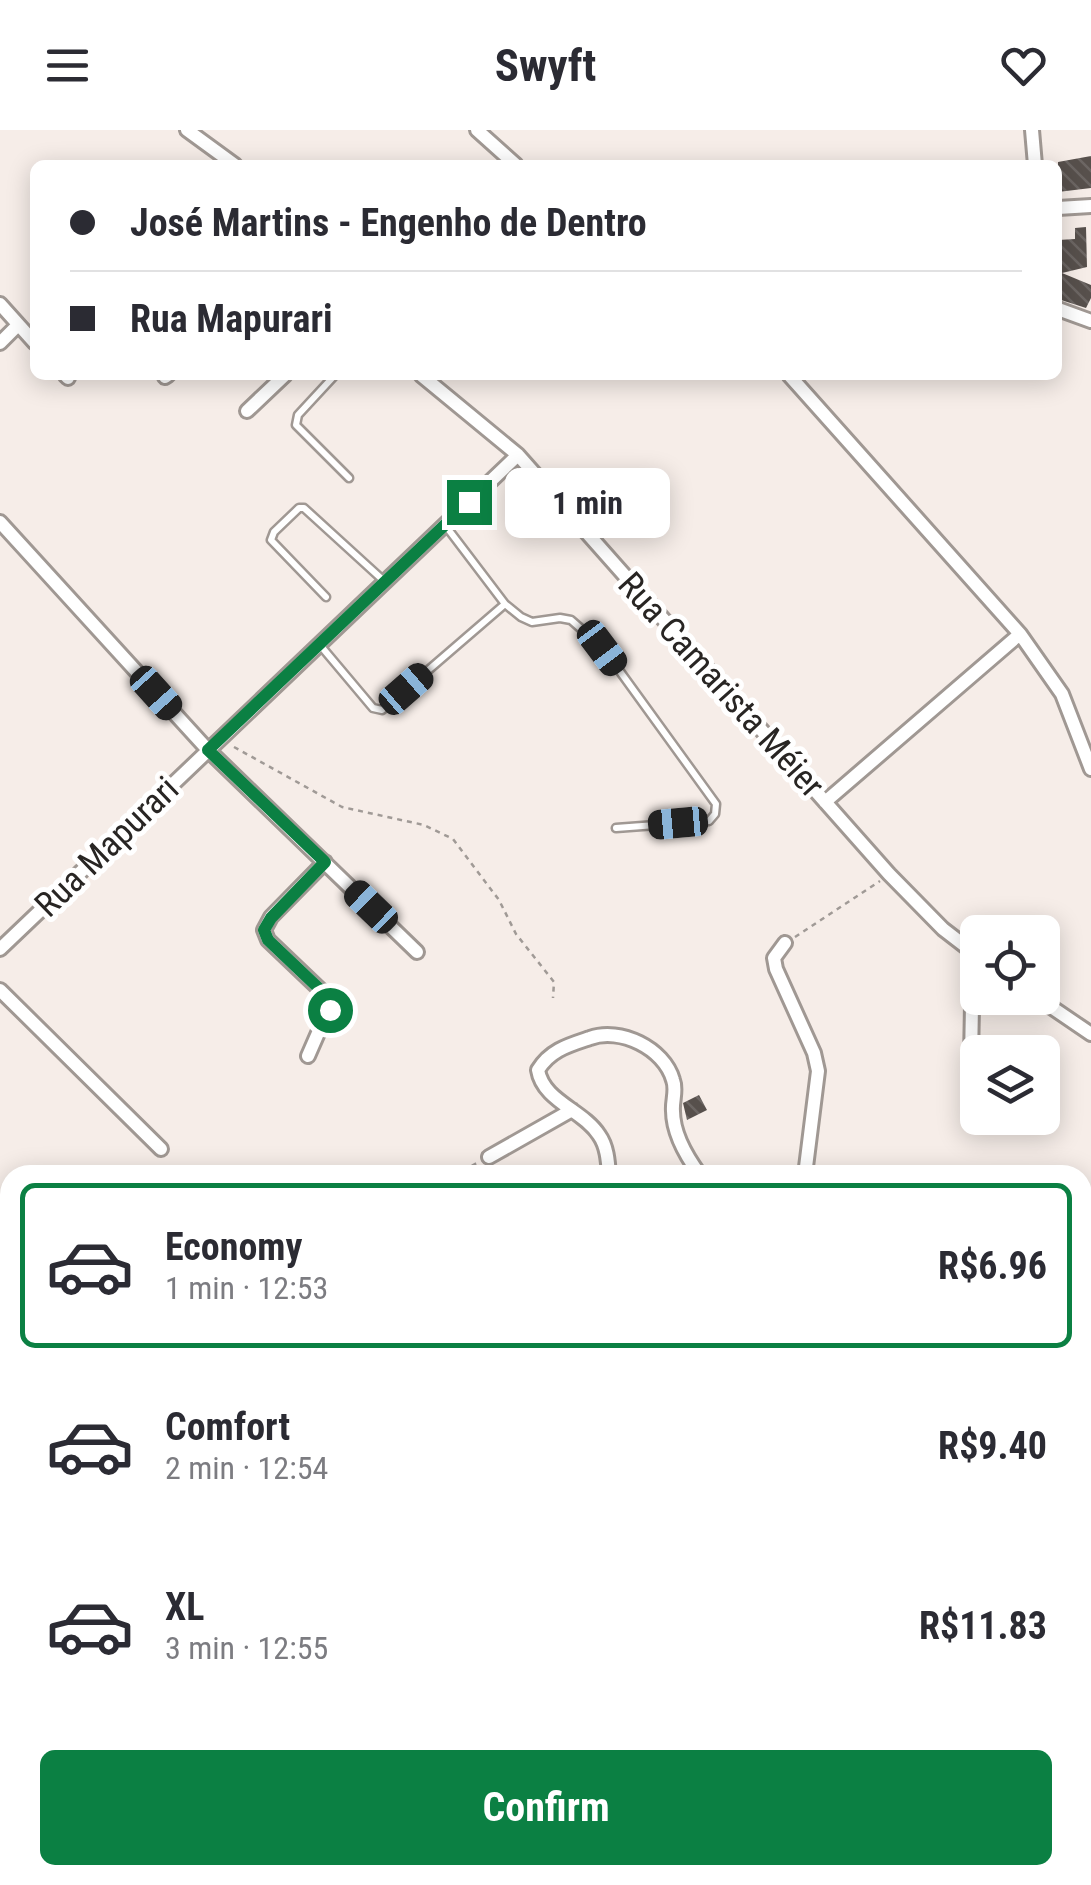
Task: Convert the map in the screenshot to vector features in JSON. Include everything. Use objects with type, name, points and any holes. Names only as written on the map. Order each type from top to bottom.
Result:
[{"type":"street","points":[[188,130],[228,160]]},
{"type":"street","points":[[477,130],[510,160]]},
{"type":"street","points":[[1032,130],[1035,160]]},
{"type":"street","points":[[1062,208],[1091,206]]},
{"type":"street","points":[[0,304],[30,338]]},
{"type":"street","points":[[1062,310],[1091,321]]},
{"type":"street","points":[[0,343],[18,325]]},
{"type":"street","points":[[248,411],[280,380]]},
{"type":"street","name":"Rua Camarista Méier","points":[[427,380],[518,455],[889,874],[920,908],[960,941]]},
{"type":"street","points":[[793,380],[1020,634],[1062,694],[1091,769]]},
{"type":"street","name":"Rua Mapurari","points":[[0,949],[518,455]]},
{"type":"street","points":[[0,522],[208,750],[417,952]]},
{"type":"street","points":[[824,802],[1020,634]]},
{"type":"street","points":[[308,1056],[332,1002],[268,940],[264,930],[325,862]]},
{"type":"street","points":[[785,943],[774,958],[776,969],[814,1052],[818,1071],[806,1165]]},
{"type":"street","points":[[0,990],[161,1150]]},
{"type":"street","points":[[1060,1013],[1091,1034]]},
{"type":"street","points":[[607,1165],[602,1138],[540,1080],[538,1070],[560,1048],[597,1035],[639,1043],[671,1074],[675,1088],[674,1124],[693,1165]]},
{"type":"street","points":[[489,1156],[572,1110]]},
{"type":"lane","points":[[330,380],[298,415],[296,425],[349,478]]},
{"type":"lane","points":[[326,597],[271,540],[298,508],[304,508],[385,582]]},
{"type":"lane","points":[[445,526],[505,604],[521,617],[532,622],[572,620],[602,648],[716,804],[715,814],[709,820],[616,828]]},
{"type":"lane","points":[[320,644],[373,708],[382,710],[505,604]]},
{"type":"path","points":[[220,738],[342,808],[424,825],[452,839],[499,900],[516,934],[554,982],[553,998]]},
{"type":"path","points":[[785,943],[889,874]]},
{"type":"path","points":[[472,1165],[489,1156]]},
{"type":"building","points":[[1091,156],[1091,188],[1062,192],[1062,161]]},
{"type":"building","points":[[1086,227],[1087,267],[1062,273],[1062,240],[1075,239],[1075,228]]},
{"type":"building","points":[[1062,273],[1091,285],[1086,308],[1062,300]]},
{"type":"building","points":[[699,1095],[707,1110],[687,1120],[683,1103]]},
{"type":"route","points":[[330,1010],[329,998],[264,934],[271,918],[325,862],[208,750],[469,502]]}]
